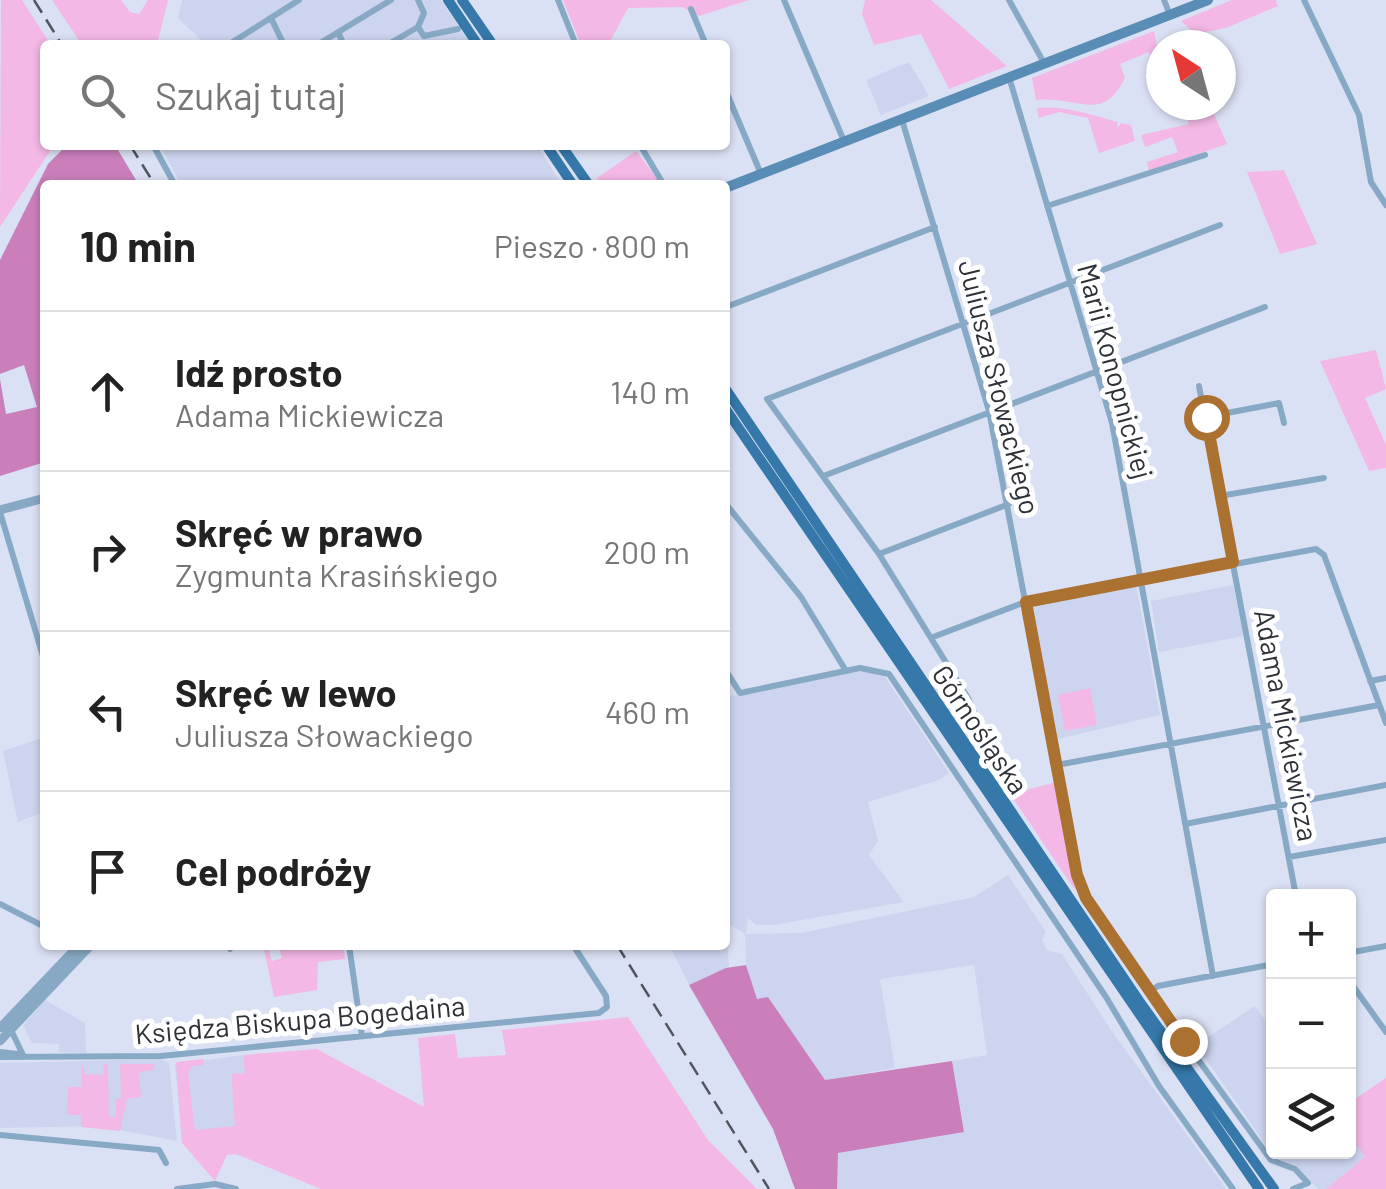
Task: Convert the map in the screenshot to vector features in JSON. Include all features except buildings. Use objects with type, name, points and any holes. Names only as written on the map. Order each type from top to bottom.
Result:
[{"type":"main road","points":[[448,0],[475,40]]},
{"type":"main road","points":[[462,0],[490,40]]},
{"type":"main road","points":[[730,186],[1208,0]]},
{"type":"main road","points":[[550,150],[570,180]]},
{"type":"main road","points":[[564,150],[586,180]]},
{"type":"main road","name":"Górnośląska","points":[[730,395],[1132,990],[1274,1189]]},
{"type":"main road","name":"Górnośląska","points":[[730,415],[1256,1189]]},
{"type":"street","points":[[236,40],[300,0]]},
{"type":"street","points":[[325,40],[391,0]]},
{"type":"street","points":[[396,40],[418,27],[424,13],[418,0]]},
{"type":"street","points":[[558,0],[574,40]]},
{"type":"street","points":[[784,0],[844,141]]},
{"type":"street","points":[[1008,0],[1045,64]]},
{"type":"street","points":[[1164,0],[1170,15]]},
{"type":"street","points":[[1304,0],[1359,115],[1371,182],[1386,205]]},
{"type":"street","points":[[691,9],[704,40]]},
{"type":"street","points":[[270,18],[281,40]]},
{"type":"street","points":[[418,27],[424,36],[438,37],[458,29]]},
{"type":"street","points":[[338,32],[342,40]]},
{"type":"street","name":"Marii Konopnickiej","points":[[1009,77],[1121,468],[1213,976]]},
{"type":"street","points":[[730,101],[761,174]]},
{"type":"street","name":"Juliusza Słowackiego","points":[[902,119],[990,412],[1083,890],[1149,992],[1271,1160],[1296,1169],[1306,1186],[1293,1189]]},
{"type":"street","points":[[155,150],[172,180]]},
{"type":"street","points":[[643,150],[661,180]]},
{"type":"street","points":[[1047,206],[1205,155]]},
{"type":"street","points":[[730,305],[935,226]]},
{"type":"street","points":[[978,722],[932,637],[879,554],[768,398],[1220,226]]},
{"type":"street","points":[[826,475],[1265,307]]},
{"type":"street","name":"Adama Mickiewicza","points":[[1199,386],[1295,889]]},
{"type":"street","points":[[1206,417],[1279,403],[1284,423]]},
{"type":"street","points":[[1220,496],[1324,478]]},
{"type":"street","points":[[40,499],[0,511],[40,645]]},
{"type":"street","points":[[879,554],[1009,504]]},
{"type":"street","points":[[730,509],[801,598],[846,670]]},
{"type":"street","points":[[932,637],[1026,602],[1233,562],[1322,551],[1386,722]]},
{"type":"street","points":[[730,677],[740,692],[846,670],[875,667],[890,674],[1070,944],[1159,1086],[1233,1189]]},
{"type":"street","points":[[1370,681],[1386,678]]},
{"type":"street","points":[[1057,764],[1380,705]]},
{"type":"street","points":[[1186,824],[1386,784]]},
{"type":"street","points":[[1289,858],[1386,840]]},
{"type":"street","points":[[0,904],[40,924]]},
{"type":"street","points":[[1070,944],[1084,935]]},
{"type":"street","points":[[1356,952],[1386,946]]},
{"type":"street","points":[[0,1041],[5,1029],[74,950]]},
{"type":"street","points":[[5,1029],[86,950]]},
{"type":"street","points":[[350,950],[362,1036]]},
{"type":"street","name":"Księdza Biskupa Bogedaina","points":[[0,1054],[150,1057],[598,1013],[608,1006],[606,996],[576,950]]},
{"type":"street","points":[[1149,992],[1158,986],[1266,966]]},
{"type":"street","points":[[1349,979],[1386,1032]]},
{"type":"street","points":[[5,1029],[24,1056]]},
{"type":"street","points":[[0,1135],[159,1150],[166,1162]]},
{"type":"street","points":[[177,1189],[220,1184],[236,1189]]},
{"type":"shaded area","points":[[1,0],[22,0],[48,40],[40,40],[40,150],[51,150],[0,227]]},
{"type":"shaded area","points":[[52,0],[121,0],[130,12],[139,14],[148,0],[168,0],[158,40],[79,40]]},
{"type":"shaded area","points":[[182,0],[441,0],[468,40],[201,40],[178,18]]},
{"type":"shaded area","points":[[563,0],[749,0],[699,16],[682,7],[628,8],[611,40],[579,40]]},
{"type":"shaded area","points":[[865,0],[931,0],[1007,66],[949,89],[921,34],[874,45],[862,14]]},
{"type":"shaded area","points":[[1232,0],[1276,0],[1278,6],[1216,30],[1191,30],[1181,21]]},
{"type":"shaded area","points":[[1146,34],[1146,53],[1120,64],[1125,78],[1116,92],[1098,104],[1036,100],[1032,78]]},
{"type":"shaded area","points":[[909,62],[929,96],[881,115],[866,80]]},
{"type":"shaded area","points":[[1037,108],[1088,114],[1118,122],[1117,129],[1121,123],[1131,125],[1135,141],[1099,153],[1088,118],[1059,112],[1039,118]]},
{"type":"shaded area","points":[[1188,120],[1217,120],[1227,144],[1149,171],[1147,162],[1178,152],[1172,137],[1145,147],[1141,135],[1189,124]]},
{"type":"shaded area","points":[[62,150],[118,150],[136,180],[40,180],[48,164]]},
{"type":"shaded area","points":[[163,150],[540,150],[559,180],[178,180]]},
{"type":"shaded area","points":[[636,151],[658,180],[598,180]]},
{"type":"shaded area","points":[[1284,170],[1317,244],[1280,254],[1247,172]]},
{"type":"shaded area","points":[[40,180],[40,464],[0,476],[0,379],[6,414],[37,407],[24,365],[0,374],[0,260]]},
{"type":"shaded area","points":[[1376,350],[1386,389],[1365,398],[1386,445],[1386,468],[1369,471],[1320,361]]},
{"type":"shaded area","points":[[1136,584],[1160,715],[1058,739],[1032,608]]},
{"type":"shaded area","points":[[1233,585],[1244,636],[1159,652],[1151,601]]},
{"type":"shaded area","points":[[863,671],[885,677],[949,773],[939,780],[868,802],[878,841],[869,855],[904,902],[774,925],[756,925],[748,918],[746,934],[801,933],[974,897],[1008,875],[1046,932],[1042,940],[1047,950],[1062,954],[1111,1030],[1226,1189],[837,1189],[837,1153],[964,1132],[952,1061],[987,1055],[974,965],[880,979],[895,1068],[825,1080],[768,997],[757,1000],[746,965],[745,934],[730,925],[730,696]]},
{"type":"shaded area","points":[[1090,688],[1097,725],[1065,731],[1058,695]]},
{"type":"shaded area","points":[[40,739],[40,813],[18,822],[3,751]]},
{"type":"shaded area","points":[[1057,782],[1075,890],[1010,794]]},
{"type":"shaded area","points":[[264,950],[269,950],[272,961],[282,958],[280,950],[344,950],[345,959],[318,962],[317,990],[274,997]]},
{"type":"shaded area","points":[[672,950],[728,950],[729,968],[689,985]]},
{"type":"shaded area","points":[[746,965],[757,999],[768,997],[825,1080],[952,1061],[964,1132],[838,1153],[837,1189],[795,1189],[773,1129],[689,985],[726,968]]},
{"type":"shaded area","points":[[45,1000],[85,1023],[86,1053],[59,1052],[59,1044],[32,1043],[23,1025]]},
{"type":"shaded area","points":[[1255,1006],[1266,1021],[1266,1145],[1196,1045]]},
{"type":"shaded area","points":[[628,1017],[708,1140],[757,1189],[321,1189],[236,1154],[227,1155],[215,1181],[182,1143],[176,1062],[203,1059],[204,1065],[193,1066],[188,1073],[195,1130],[235,1126],[231,1074],[245,1073],[243,1055],[317,1049],[424,1107],[418,1038],[455,1034],[458,1058],[506,1055],[502,1030]]},
{"type":"shaded area","points":[[243,1055],[246,1073],[231,1075],[236,1136],[182,1143],[175,1064]]},
{"type":"shaded area","points":[[160,1059],[169,1063],[177,1141],[99,1126],[0,1128],[0,1063]]},
{"type":"shaded area","points":[[82,1064],[85,1074],[103,1075],[104,1064],[108,1064],[109,1117],[116,1117],[116,1099],[121,1098],[120,1064],[154,1064],[154,1070],[139,1072],[141,1097],[127,1099],[120,1131],[81,1127],[81,1115],[67,1115],[68,1087],[82,1087]]},
{"type":"shaded area","points":[[1386,1078],[1386,1189],[1326,1189],[1365,1157],[1356,1144],[1356,1098]]},
{"type":"shaded area","points":[[1356,1144],[1365,1157],[1326,1189],[1318,1189],[1295,1165],[1278,1159],[1356,1159]]},
{"type":"railway","points":[[34,0],[59,40]]},
{"type":"railway","points":[[133,150],[152,180]]},
{"type":"railway","points":[[620,950],[769,1189]]},
{"type":"route","points":[[1184,1041],[1086,898],[1077,875],[1026,602],[1233,562],[1206,417]]}]
